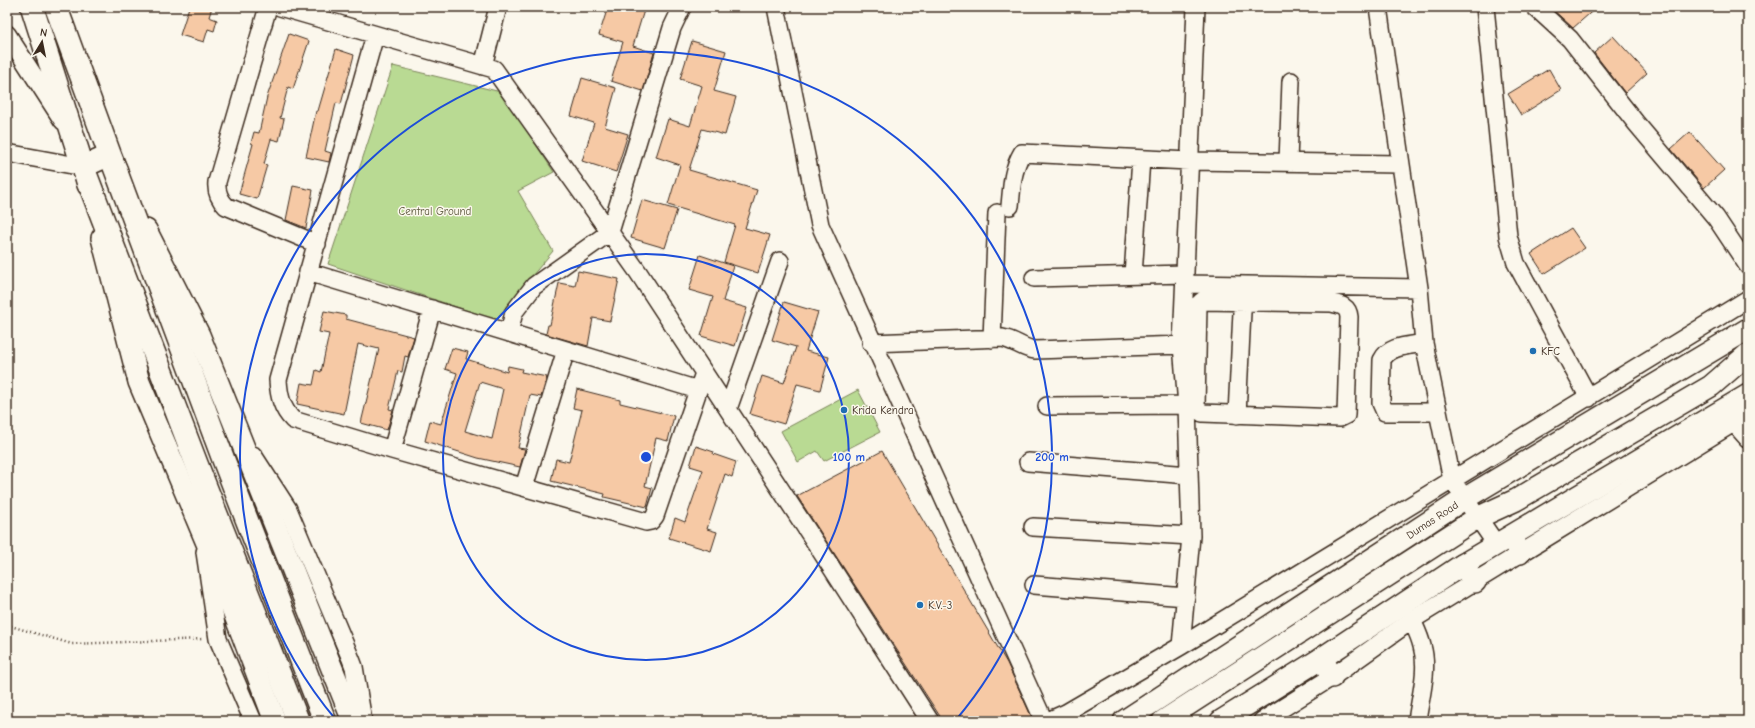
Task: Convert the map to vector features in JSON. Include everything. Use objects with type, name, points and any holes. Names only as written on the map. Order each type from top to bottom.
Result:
[{"type":"highway","points":[[32,7],[76,141],[83,168],[197,465],[298,721]]},
{"type":"highway","points":[[56,7],[224,461],[325,721]]},
{"type":"main road","points":[[275,721],[202,530],[139,382],[83,168],[110,156],[199,335],[353,721]]},
{"type":"main road","name":"Dumas Road","points":[[1124,721],[1464,499],[1748,329]]},
{"type":"main road","points":[[1163,721],[1477,518],[1509,490],[1705,371],[1748,354]]},
{"type":"main road","points":[[1221,721],[1322,658],[1462,564],[1509,545],[1748,395]]},
{"type":"main road","points":[[1462,564],[1475,582]]},
{"type":"main road","points":[[1322,658],[1332,677]]},
{"type":"street","points":[[268,7],[217,182],[216,190],[218,196],[226,206],[317,244]]},
{"type":"street","points":[[280,7],[494,69],[610,232],[728,408],[930,721]]},
{"type":"street","points":[[483,66],[498,7]]},
{"type":"street","points":[[509,333],[514,312],[534,286],[610,232],[672,28],[682,7]]},
{"type":"street","points":[[776,7],[820,225],[871,342],[1044,721]]},
{"type":"street","points":[[1182,646],[1191,536],[1187,405],[1182,345],[1196,7]]},
{"type":"street","points":[[1378,7],[1399,164],[1418,288],[1424,343],[1452,480],[1477,518],[1509,545]]},
{"type":"street","points":[[1485,7],[1510,243],[1516,264],[1589,398]]},
{"type":"street","points":[[1535,7],[1570,39],[1636,123],[1716,218],[1748,266]]},
{"type":"street","points":[[7,34],[76,141]]},
{"type":"street","points":[[376,36],[278,380],[279,393],[286,412],[293,420],[392,450],[646,522],[651,521],[655,516],[704,373]]},
{"type":"street","points":[[1288,162],[1291,81]]},
{"type":"street","points":[[992,338],[1004,210],[1016,163],[1022,152],[1189,161],[1399,164]]},
{"type":"street","points":[[7,153],[83,168]]},
{"type":"street","points":[[1132,275],[1141,159]]},
{"type":"street","points":[[728,408],[780,261]]},
{"type":"street","points":[[308,272],[698,390]]},
{"type":"street","points":[[1034,278],[1132,275],[1185,279],[1243,293],[1331,303],[1345,307],[1349,311],[1346,415],[1340,418],[1202,413],[1196,407],[1199,302],[1243,293],[1346,287],[1418,288]]},
{"type":"street","points":[[1345,307],[1346,287]]},
{"type":"street","points":[[1238,415],[1243,293]]},
{"type":"street","points":[[1048,721],[1066,713],[1182,646],[1452,480],[1589,398],[1748,299]]},
{"type":"street","points":[[392,450],[432,309]]},
{"type":"street","points":[[871,342],[992,338],[1011,339],[1027,349],[1035,350],[1182,345]]},
{"type":"street","points":[[1424,343],[1389,350],[1385,354],[1382,360],[1381,403],[1385,412],[1438,412]]},
{"type":"street","points":[[524,487],[566,350]]},
{"type":"street","points":[[1047,406],[1187,405]]},
{"type":"street","points":[[1262,721],[1332,677],[1412,620],[1475,582],[1509,545],[1748,414]]},
{"type":"street","points":[[1733,422],[1748,439]]},
{"type":"street","points":[[233,423],[290,513],[354,668],[363,721]]},
{"type":"street","points":[[1028,462],[1189,475]]},
{"type":"street","points":[[1033,527],[1191,536]]},
{"type":"street","points":[[202,530],[218,639],[253,721]]},
{"type":"street","points":[[1034,585],[1186,597]]},
{"type":"street","points":[[1412,620],[1422,646],[1424,656],[1417,721]]},
{"type":"path","points":[[7,625],[72,644],[218,639]]},
{"type":"green space","name":"Central Ground","points":[[393,66],[501,92],[554,172],[518,191],[553,251],[495,320],[328,264]]},
{"type":"green space","name":"Krida Kendra","points":[[858,390],[880,432],[824,461],[817,451],[798,462],[781,431]]},
{"type":"building","points":[[189,7],[212,7],[209,17],[217,20],[214,31],[208,29],[204,42],[180,35]]},
{"type":"building","points":[[608,7],[645,7],[633,46],[654,53],[643,91],[611,81],[623,42],[599,35]]},
{"type":"building","points":[[1550,7],[1597,7],[1573,28]]},
{"type":"building","points":[[289,34],[309,41],[293,89],[288,87],[280,118],[284,119],[279,141],[271,139],[264,164],[267,165],[257,199],[239,194],[253,144],[251,143],[254,132],[259,133],[267,97]]},
{"type":"building","points":[[1613,36],[1647,73],[1625,93],[1594,53]]},
{"type":"building","points":[[692,41],[726,51],[714,91],[736,97],[725,135],[702,129],[689,170],[757,190],[745,228],[770,235],[758,273],[724,262],[735,225],[668,205],[680,165],[656,157],[668,119],[690,126],[702,86],[680,79]]},
{"type":"building","points":[[336,49],[354,55],[341,104],[336,103],[325,151],[331,153],[329,162],[306,157],[316,111],[318,111]]},
{"type":"building","points":[[1549,69],[1561,90],[1521,115],[1508,94]]},
{"type":"building","points":[[582,78],[616,88],[605,127],[628,134],[616,172],[582,161],[594,123],[571,116]]},
{"type":"building","points":[[1690,132],[1724,170],[1704,188],[1671,149]]},
{"type":"building","points":[[293,186],[313,190],[306,228],[286,220]]},
{"type":"building","points":[[642,200],[677,210],[665,248],[631,238]]},
{"type":"building","points":[[1571,228],[1585,248],[1544,274],[1531,254]]},
{"type":"building","points":[[700,255],[733,266],[723,301],[747,308],[735,346],[701,336],[713,297],[689,290]]},
{"type":"building","points":[[578,271],[619,279],[610,321],[593,318],[588,346],[546,334],[548,325],[550,325],[559,283],[575,286]]},
{"type":"building","points":[[784,302],[818,312],[806,351],[829,357],[820,390],[797,384],[784,424],[750,414],[762,376],[784,383],[796,347],[772,340]]},
{"type":"building","points":[[324,311],[346,315],[346,319],[414,337],[408,357],[405,356],[402,372],[398,371],[389,409],[393,410],[387,430],[361,423],[379,349],[358,344],[344,414],[297,404],[301,383],[313,385],[316,370],[321,372],[329,334],[319,332]]},
{"type":"building","points":[[452,348],[468,352],[466,359],[507,372],[508,366],[522,369],[521,372],[547,377],[541,397],[530,395],[518,448],[525,449],[520,467],[478,458],[425,441],[430,421],[441,424],[457,373],[445,369]],"holes":[[[480,382],[503,389],[492,439],[465,431]]]},
{"type":"building","points":[[577,389],[620,400],[620,403],[674,416],[668,441],[656,438],[645,486],[652,488],[647,507],[604,497],[605,494],[551,481],[556,459],[569,462],[582,410],[573,408]]},
{"type":"building","points":[[696,446],[736,462],[732,477],[725,474],[707,529],[717,532],[711,551],[669,538],[675,518],[685,522],[703,470],[690,466]]},
{"type":"building","name":"K.V.-3","points":[[882,451],[1007,663],[1032,718],[1025,721],[943,721],[797,496]]},
{"type":"place","name":"KFC","points":[[1533,351]]},
{"type":"place","name":"Krida Kendra","points":[[844,410]]},
{"type":"place","name":"K.V.-3","points":[[920,605]]}]
